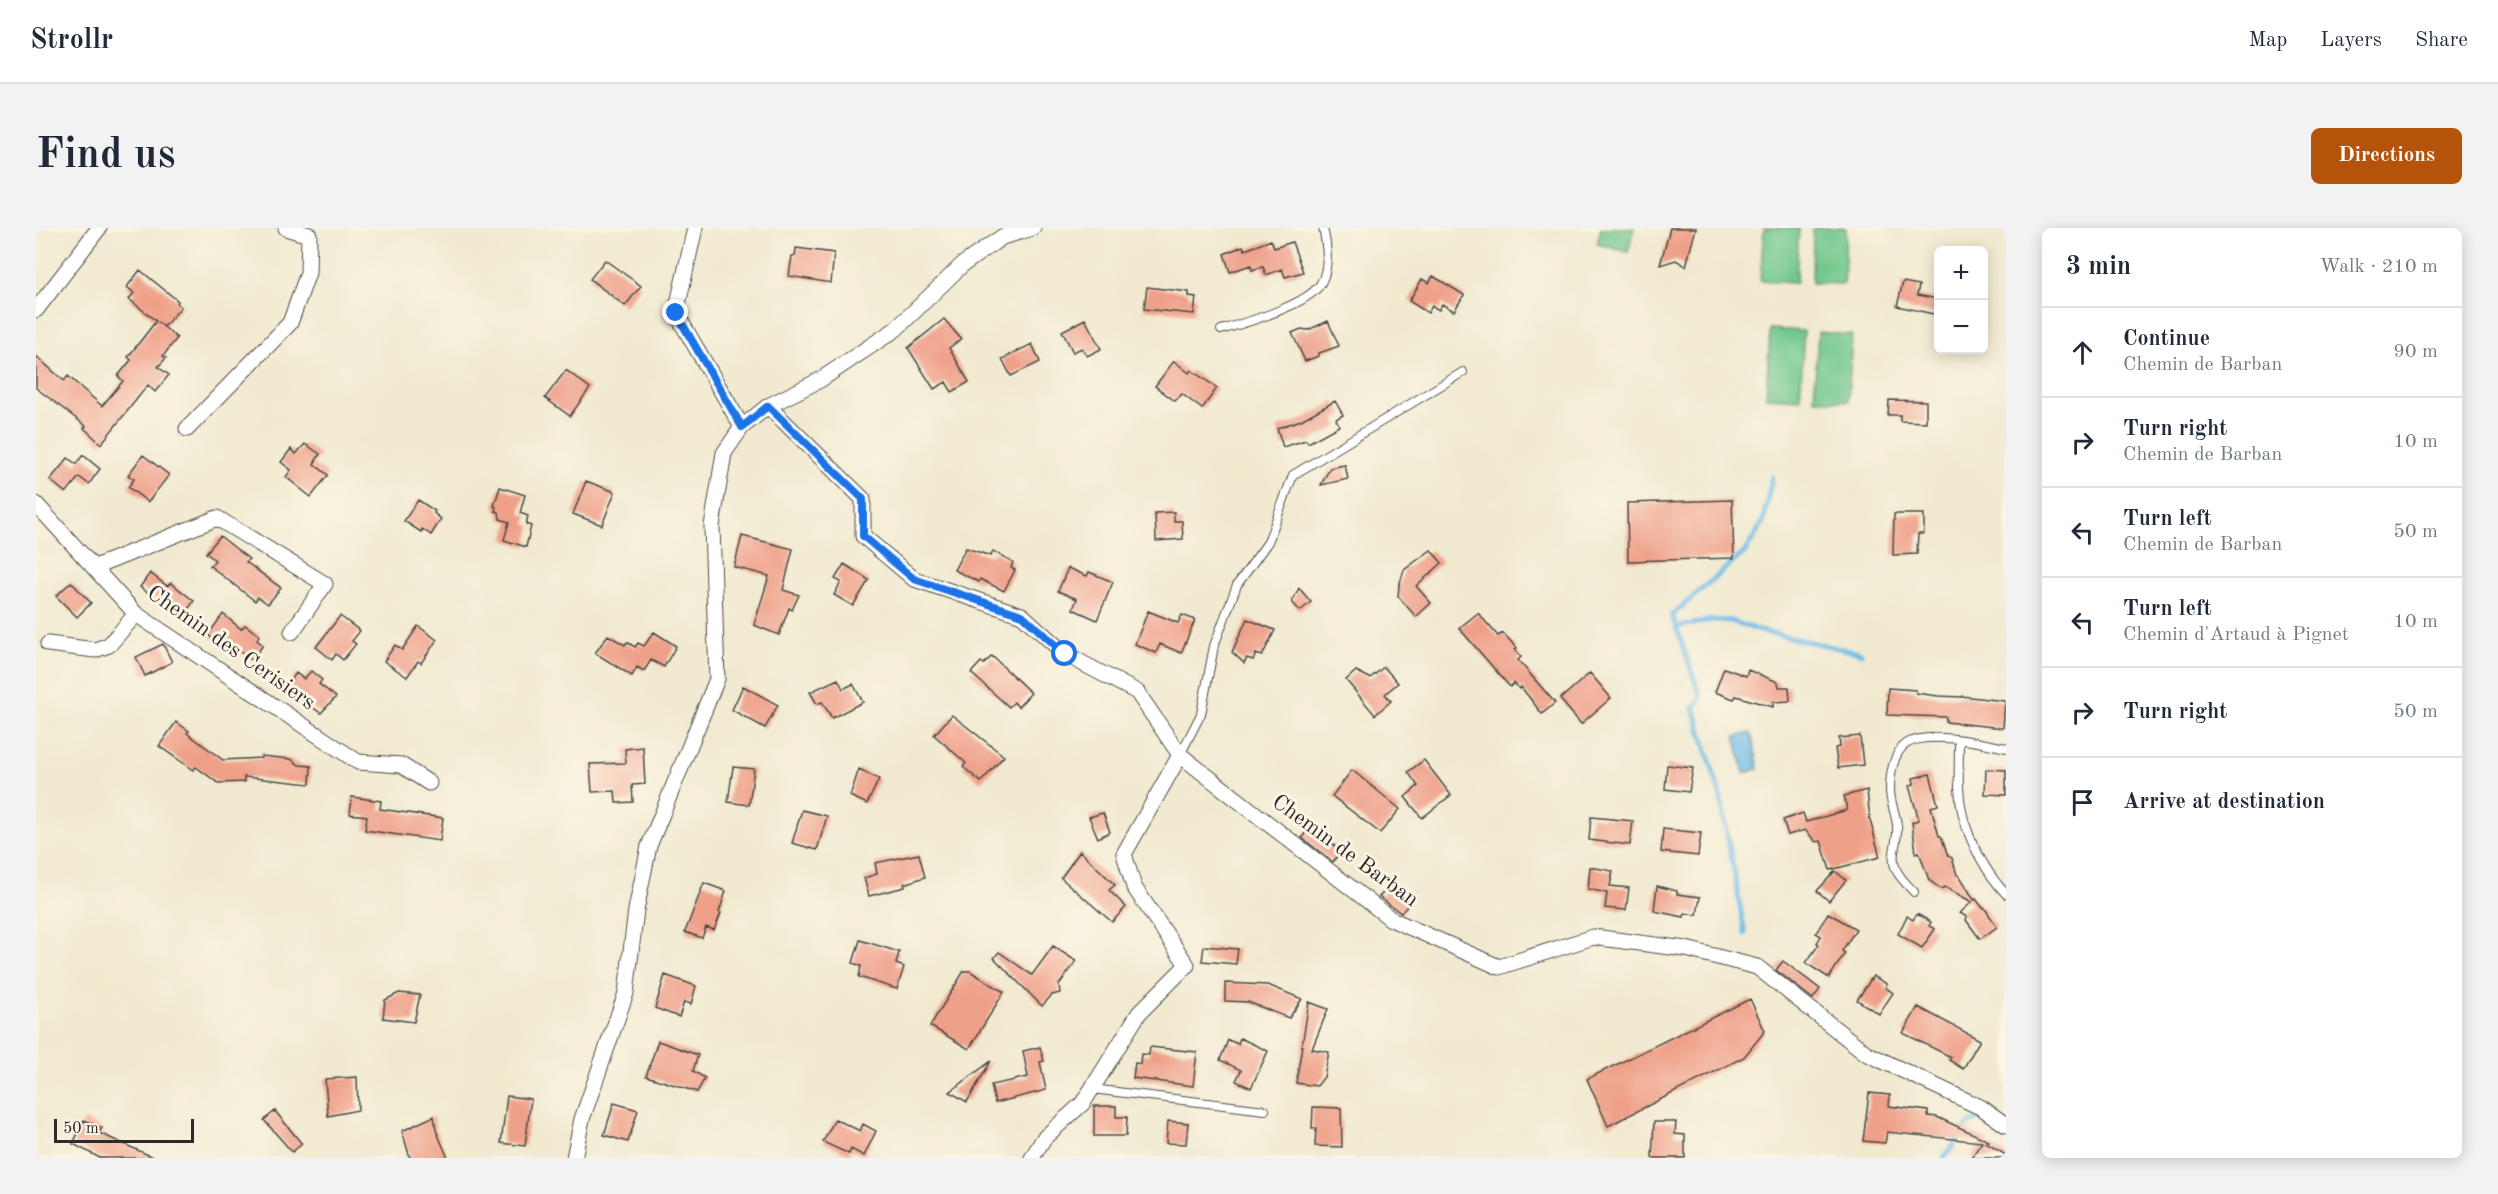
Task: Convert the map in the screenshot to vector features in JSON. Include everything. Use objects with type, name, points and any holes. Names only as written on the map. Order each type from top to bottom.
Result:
[{"type":"street","points":[[36,310],[99,228]]},
{"type":"street","points":[[187,429],[290,323],[308,273],[309,235],[286,228]]},
{"type":"street","points":[[695,228],[676,313],[742,427]]},
{"type":"street","points":[[574,1158],[582,1119],[626,993],[636,910],[649,846],[717,679],[712,526],[723,453],[742,427],[768,406],[820,380],[896,329],[962,265],[1002,237],[1033,228]]},
{"type":"street","name":"Chemin de Barban","points":[[768,406],[863,499],[863,536],[914,579],[1022,615],[1065,654],[1137,692],[1180,755],[1391,919],[1499,967],[1593,937],[1686,949],[1757,967],[1866,1053],[1982,1108],[2006,1125]]},
{"type":"street","name":"Chemin des Cerisiers","points":[[36,504],[136,614],[358,762],[402,765],[429,783]]},
{"type":"street","points":[[94,567],[218,518],[325,584],[292,632]]},
{"type":"street","points":[[48,644],[95,650],[109,645],[136,614]]},
{"type":"street","points":[[1032,1158],[1044,1138],[1083,1103],[1139,1013],[1187,965],[1134,887],[1125,854],[1180,755]]},
{"type":"lane","points":[[1221,330],[1263,318],[1296,303],[1320,285],[1327,268],[1323,228]]},
{"type":"lane","points":[[1180,755],[1201,714],[1214,646],[1237,585],[1268,542],[1293,475],[1463,372]]},
{"type":"lane","points":[[1914,892],[1899,876],[1894,866],[1897,822],[1892,811],[1891,774],[1896,758],[1906,744],[1921,739],[1959,740],[2006,748]]},
{"type":"lane","points":[[1959,740],[1959,780],[1963,816],[1993,881],[2006,894]]},
{"type":"lane","points":[[1092,1089],[1265,1110]]},
{"type":"green space","points":[[1601,228],[1634,228],[1628,252],[1597,244]]},
{"type":"green space","points":[[1764,228],[1799,228],[1796,283],[1760,281]]},
{"type":"green space","points":[[1813,228],[1846,228],[1844,284],[1812,283]]},
{"type":"green space","points":[[1770,329],[1804,331],[1800,399],[1766,397]]},
{"type":"green space","points":[[1818,332],[1852,335],[1848,401],[1814,399]]},
{"type":"water","points":[[1751,733],[1759,769],[1744,773],[1735,736]]},
{"type":"building","points":[[1670,228],[1696,228],[1686,266],[1676,260],[1660,265]]},
{"type":"building","points":[[1271,240],[1274,248],[1292,242],[1303,272],[1285,277],[1282,269],[1266,275],[1263,267],[1252,270],[1251,265],[1230,272],[1224,254],[1243,246],[1245,250]]},
{"type":"building","points":[[796,248],[834,253],[831,283],[789,276],[792,256],[795,256]]},
{"type":"building","points":[[605,260],[641,286],[625,306],[590,279]]},
{"type":"building","points":[[140,270],[178,301],[181,307],[164,327],[158,322],[177,338],[163,356],[166,358],[158,367],[169,375],[155,392],[148,385],[101,444],[84,428],[86,426],[36,388],[36,356],[64,381],[68,376],[102,406],[123,381],[118,376],[131,360],[128,357],[156,321],[129,299],[134,293],[127,287]]},
{"type":"building","points":[[1433,276],[1464,295],[1454,311],[1442,304],[1439,310],[1432,306],[1428,313],[1409,301],[1422,279],[1429,283]]},
{"type":"building","points":[[1903,282],[1919,285],[1917,295],[1934,298],[1934,314],[1897,306]]},
{"type":"building","points":[[1147,287],[1189,292],[1189,296],[1196,297],[1194,314],[1144,309]]},
{"type":"building","points":[[944,319],[961,339],[949,348],[969,382],[952,392],[946,382],[934,389],[908,348]]},
{"type":"building","points":[[1085,319],[1101,349],[1087,356],[1082,348],[1073,352],[1062,331]]},
{"type":"building","points":[[1328,321],[1339,346],[1305,361],[1292,333],[1301,329],[1308,330]]},
{"type":"building","points":[[1032,344],[1040,362],[1011,376],[1002,359]]},
{"type":"building","points":[[1174,361],[1189,373],[1191,370],[1217,388],[1202,409],[1182,394],[1175,401],[1155,386]]},
{"type":"building","points":[[566,370],[590,388],[570,416],[545,398]]},
{"type":"building","points":[[1889,400],[1926,401],[1926,422],[1900,421],[1900,415],[1888,415]]},
{"type":"building","points":[[1335,401],[1343,415],[1336,419],[1339,426],[1308,443],[1306,440],[1283,447],[1277,428],[1301,420]]},
{"type":"building","points":[[305,444],[320,454],[314,464],[328,475],[311,497],[286,477],[291,470],[281,462],[291,449],[296,454]]},
{"type":"building","points":[[83,455],[100,469],[89,484],[79,477],[66,493],[50,480],[68,458],[76,464]]},
{"type":"building","points":[[143,455],[169,475],[148,502],[128,487],[134,479],[128,475]]},
{"type":"building","points":[[1345,465],[1348,479],[1321,485],[1330,468]]},
{"type":"building","points":[[586,481],[615,492],[602,525],[573,514]]},
{"type":"building","points":[[500,487],[525,495],[520,513],[528,516],[526,524],[531,526],[526,547],[504,540],[509,522],[500,519],[499,512],[495,511],[494,506]]},
{"type":"building","points":[[418,500],[435,511],[434,513],[441,519],[431,535],[422,529],[421,532],[404,521]]},
{"type":"building","points":[[1732,500],[1734,558],[1628,561],[1627,503]]},
{"type":"building","points":[[1174,512],[1174,521],[1182,521],[1183,539],[1156,541],[1155,513]]},
{"type":"building","points":[[1894,514],[1924,514],[1924,534],[1918,534],[1917,554],[1893,555]]},
{"type":"building","points":[[220,536],[249,559],[246,562],[281,588],[268,604],[258,597],[255,601],[210,566],[215,560],[206,553]]},
{"type":"building","points":[[742,536],[793,549],[783,590],[799,595],[792,610],[789,608],[779,635],[754,625],[769,576],[734,567]]},
{"type":"building","points":[[966,548],[991,556],[993,551],[1013,562],[1011,568],[1015,570],[1004,591],[954,570]]},
{"type":"building","points":[[1431,550],[1442,563],[1416,586],[1431,603],[1416,617],[1398,596],[1399,586],[1404,570]]},
{"type":"building","points":[[844,564],[869,580],[853,606],[834,595],[841,582],[835,579]]},
{"type":"building","points":[[1068,568],[1087,576],[1089,572],[1113,582],[1097,620],[1073,609],[1077,599],[1058,591]]},
{"type":"building","points":[[150,573],[167,586],[171,583],[194,601],[183,616],[174,609],[172,611],[140,587]]},
{"type":"building","points":[[71,582],[91,603],[77,617],[56,596]]},
{"type":"building","points":[[1299,588],[1311,602],[1300,611],[1292,602]]},
{"type":"building","points":[[1148,611],[1178,623],[1182,615],[1195,620],[1181,653],[1160,644],[1156,653],[1135,644]]},
{"type":"building","points":[[1478,613],[1498,636],[1503,633],[1517,648],[1515,650],[1521,657],[1518,660],[1555,703],[1542,714],[1521,687],[1520,689],[1514,683],[1510,687],[1459,628]]},
{"type":"building","points":[[223,614],[241,629],[245,625],[259,635],[257,640],[263,645],[252,660],[239,651],[235,655],[208,635]]},
{"type":"building","points":[[340,616],[360,631],[352,641],[356,644],[343,660],[336,654],[332,660],[316,647]]},
{"type":"building","points":[[1247,619],[1275,630],[1262,656],[1256,654],[1253,660],[1247,658],[1244,663],[1232,652]]},
{"type":"building","points":[[418,626],[437,640],[421,663],[418,661],[407,677],[384,661],[395,645],[402,650]]},
{"type":"building","points":[[654,632],[676,646],[664,667],[651,660],[644,671],[637,667],[632,676],[595,653],[608,635],[625,645],[627,642],[635,647],[638,643],[644,646]]},
{"type":"building","points":[[163,644],[172,662],[145,676],[136,657]]},
{"type":"building","points":[[992,656],[1031,693],[1018,707],[1014,702],[1009,707],[971,673],[981,662],[984,664]]},
{"type":"building","points":[[1384,667],[1398,683],[1385,694],[1391,701],[1375,715],[1346,680],[1356,671],[1370,678]]},
{"type":"building","points":[[1724,668],[1746,676],[1748,670],[1778,682],[1779,687],[1789,687],[1790,701],[1773,702],[1773,707],[1736,696],[1734,699],[1715,692]]},
{"type":"building","points":[[311,671],[322,680],[319,684],[336,697],[321,713],[285,689],[296,673],[304,679]]},
{"type":"building","points":[[1590,673],[1611,698],[1581,724],[1560,699]]},
{"type":"building","points":[[838,679],[843,689],[853,684],[863,702],[832,718],[822,702],[817,704],[810,692]]},
{"type":"building","points":[[743,686],[778,705],[765,728],[732,710]]},
{"type":"building","points":[[1888,688],[1916,690],[1916,693],[1938,696],[2005,701],[2003,728],[1946,722],[1946,717],[1887,715]]},
{"type":"building","points":[[952,715],[1004,756],[981,782],[963,767],[966,763],[934,735]]},
{"type":"building","points":[[176,722],[223,760],[261,758],[261,756],[291,759],[299,765],[311,766],[310,784],[244,777],[244,782],[218,783],[196,767],[193,770],[159,746]]},
{"type":"building","points":[[1860,736],[1863,765],[1838,768],[1835,748],[1840,747],[1839,738]]},
{"type":"building","points":[[643,747],[645,784],[632,785],[633,802],[616,803],[615,791],[592,792],[590,764],[626,763],[625,749]]},
{"type":"building","points":[[1424,760],[1451,795],[1422,818],[1405,797],[1418,786],[1408,772]]},
{"type":"building","points":[[1667,765],[1693,768],[1689,792],[1665,789]]},
{"type":"building","points":[[733,767],[754,769],[749,805],[728,802]]},
{"type":"building","points":[[859,769],[879,779],[867,804],[850,796]]},
{"type":"building","points":[[1986,769],[2006,770],[2006,795],[1985,794]]},
{"type":"building","points":[[1352,770],[1400,809],[1380,833],[1332,796]]},
{"type":"building","points":[[1930,774],[1938,805],[1931,807],[1939,836],[1941,836],[1948,856],[1952,858],[1957,875],[1960,876],[1974,900],[1976,899],[1984,907],[1997,927],[1980,939],[1966,920],[1967,917],[1960,913],[1972,902],[1945,887],[1941,889],[1929,880],[1919,852],[1916,853],[1912,822],[1919,820],[1909,786],[1914,784],[1913,778]]},
{"type":"building","points":[[1867,790],[1870,820],[1880,857],[1830,870],[1821,841],[1816,842],[1805,830],[1788,835],[1783,820],[1803,813],[1806,822],[1847,810],[1844,796]]},
{"type":"building","points":[[352,797],[381,801],[380,809],[443,818],[440,841],[365,830],[367,816],[350,814]]},
{"type":"building","points":[[802,810],[827,816],[817,850],[792,843]]},
{"type":"building","points":[[1103,813],[1110,832],[1098,838],[1089,817]]},
{"type":"building","points":[[1591,817],[1633,821],[1630,845],[1589,840]]},
{"type":"building","points":[[1663,829],[1701,833],[1698,856],[1661,852]]},
{"type":"building","points":[[1307,830],[1341,850],[1333,862],[1302,838]]},
{"type":"building","points":[[1080,851],[1115,885],[1109,890],[1126,907],[1112,922],[1061,878]]},
{"type":"building","points":[[919,854],[925,877],[904,884],[905,887],[869,896],[864,878],[877,874],[875,863]]},
{"type":"building","points":[[1590,867],[1613,871],[1610,886],[1629,888],[1626,910],[1605,908],[1607,893],[1588,889]]},
{"type":"building","points":[[1835,871],[1846,880],[1829,901],[1817,891]]},
{"type":"building","points":[[704,883],[726,891],[714,930],[706,927],[702,938],[685,932]]},
{"type":"building","points":[[1392,884],[1409,904],[1401,913],[1379,897]]},
{"type":"building","points":[[1657,886],[1677,891],[1677,894],[1700,897],[1697,915],[1685,913],[1684,917],[1654,911]]},
{"type":"building","points":[[1828,913],[1856,929],[1842,951],[1845,953],[1829,978],[1806,963],[1819,944],[1817,943],[1821,936],[1816,933]]},
{"type":"building","points":[[1917,914],[1931,922],[1929,926],[1935,929],[1922,948],[1898,934],[1907,916],[1913,920]]},
{"type":"building","points":[[860,940],[899,952],[896,964],[904,967],[897,989],[859,977],[861,966],[853,963]]},
{"type":"building","points":[[1053,946],[1076,961],[1059,985],[1060,993],[1052,995],[1042,1006],[994,958],[999,952],[1032,975]]},
{"type":"building","points":[[1204,946],[1238,949],[1236,964],[1202,961]]},
{"type":"building","points":[[1783,961],[1820,989],[1813,999],[1776,970]]},
{"type":"building","points":[[964,971],[970,971],[1004,992],[969,1049],[930,1026]]},
{"type":"building","points":[[665,975],[696,986],[691,1004],[684,1002],[679,1017],[655,1008]]},
{"type":"building","points":[[1873,976],[1887,984],[1885,987],[1893,993],[1879,1014],[1857,1000]]},
{"type":"building","points":[[1225,983],[1268,985],[1302,999],[1289,1018],[1248,1002],[1225,1001]]},
{"type":"building","points":[[399,993],[420,995],[414,1022],[383,1018],[385,1000]]},
{"type":"building","points":[[1750,999],[1765,1031],[1744,1057],[1608,1126],[1587,1079]]},
{"type":"building","points":[[1309,1002],[1328,1009],[1312,1049],[1329,1052],[1324,1077],[1317,1086],[1296,1083]]},
{"type":"building","points":[[1918,1007],[1980,1040],[1963,1069],[1949,1060],[1951,1057],[1903,1033]]},
{"type":"building","points":[[1240,1038],[1268,1051],[1251,1088],[1236,1081],[1241,1070],[1220,1060],[1228,1040],[1238,1044]]},
{"type":"building","points":[[658,1041],[698,1055],[693,1071],[705,1078],[697,1092],[646,1076]]},
{"type":"building","points":[[1040,1047],[1044,1061],[1040,1062],[1046,1090],[995,1103],[991,1085],[1028,1077],[1023,1051]]},
{"type":"building","points":[[1150,1047],[1197,1052],[1193,1086],[1133,1078],[1135,1063],[1140,1064],[1141,1054],[1149,1055]]},
{"type":"building","points":[[991,1061],[967,1102],[950,1092]]},
{"type":"building","points":[[357,1077],[358,1110],[328,1116],[325,1079]]},
{"type":"building","points":[[1869,1093],[1890,1095],[1889,1106],[1928,1111],[1928,1116],[1937,1117],[1989,1141],[1986,1143],[2006,1155],[2006,1158],[1971,1158],[1982,1142],[1887,1132],[1885,1143],[1863,1141]]},
{"type":"building","points":[[507,1096],[531,1099],[525,1146],[501,1143]]},
{"type":"building","points":[[614,1103],[638,1110],[628,1142],[604,1135]]},
{"type":"building","points":[[1094,1106],[1116,1106],[1116,1117],[1127,1117],[1126,1136],[1094,1136]]},
{"type":"building","points":[[1313,1107],[1341,1108],[1342,1147],[1315,1146],[1316,1128],[1312,1128]]},
{"type":"building","points":[[275,1111],[302,1144],[292,1152],[264,1120]]},
{"type":"building","points":[[434,1116],[436,1130],[448,1158],[410,1158],[402,1131]]},
{"type":"building","points":[[835,1119],[860,1131],[863,1124],[876,1131],[864,1156],[851,1149],[849,1154],[823,1142]]},
{"type":"building","points":[[84,1120],[102,1128],[99,1133],[155,1158],[100,1158],[73,1144]]},
{"type":"building","points":[[1168,1121],[1188,1123],[1186,1144],[1166,1143]]},
{"type":"building","points":[[1654,1122],[1676,1122],[1675,1134],[1685,1135],[1685,1158],[1652,1158]]},
{"type":"waterway","points":[[1745,934],[1720,794],[1694,708],[1701,698],[1672,615],[1746,551],[1763,522],[1772,477]]},
{"type":"waterway","points":[[1677,627],[1712,620],[1731,621],[1760,631],[1861,653]]},
{"type":"waterway","points":[[1944,1158],[1967,1126],[1981,1117],[1983,1113]]},
{"type":"route","points":[[676,313],[742,427],[768,406],[863,499],[863,536],[914,579],[1022,615],[1065,654]]}]
